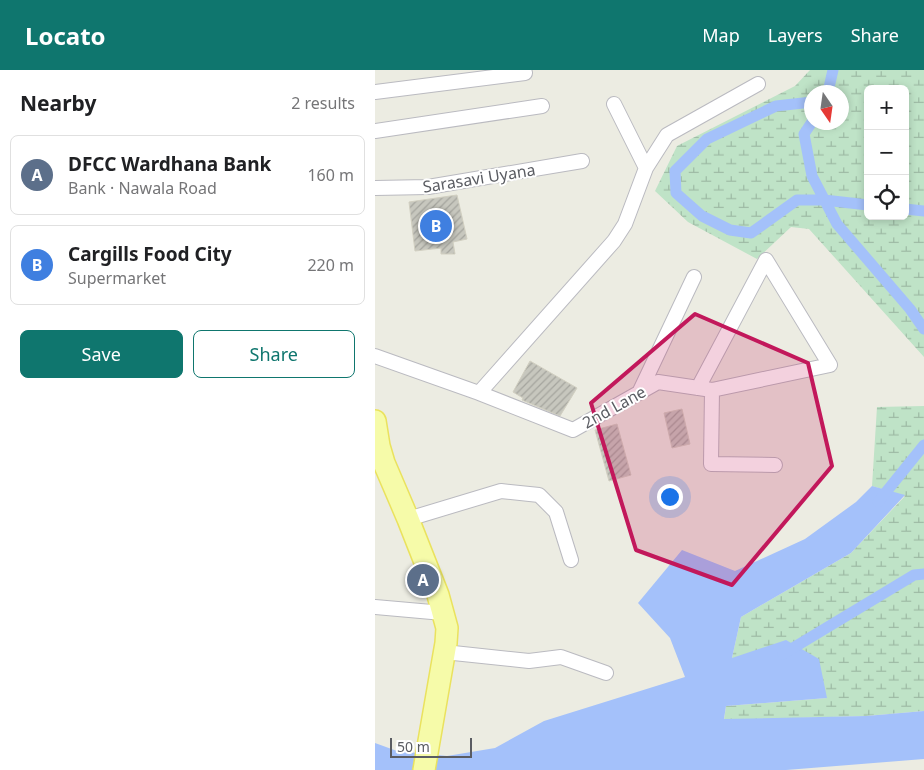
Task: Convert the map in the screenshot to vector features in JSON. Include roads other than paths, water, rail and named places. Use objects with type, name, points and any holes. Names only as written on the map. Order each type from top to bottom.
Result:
[{"type":"main road","points":[[377,441],[384,463],[438,595],[447,628],[426,762]]},
{"type":"street","points":[[375,92],[525,73]]},
{"type":"street","points":[[479,393],[614,241],[625,224],[646,168],[667,135],[758,84]]},
{"type":"street","points":[[614,104],[646,168]]},
{"type":"street","points":[[375,131],[543,106]]},
{"type":"street","name":"Sarasavi Uyana","points":[[375,188],[428,187],[581,161]]},
{"type":"street","name":"2nd Lane","points":[[375,356],[479,393],[573,430],[658,382],[698,388],[712,390],[830,365],[766,260],[698,388]]},
{"type":"street","points":[[639,393],[693,277]]},
{"type":"street","points":[[712,390],[711,464],[775,465]]},
{"type":"street","points":[[408,519],[501,491],[539,495],[556,512],[571,560]]},
{"type":"street","points":[[375,607],[443,613]]},
{"type":"street","points":[[444,652],[529,661],[561,657],[606,673]]},
{"type":"water","points":[[872,486],[905,495],[851,553],[741,617],[732,658],[786,640],[819,659],[827,698],[726,706],[724,719],[866,716],[924,711],[924,759],[786,770],[375,770],[375,743],[397,751],[447,756],[495,748],[544,721],[685,677],[670,638],[638,603],[682,550],[735,571],[805,539],[856,502]]},
{"type":"waterway","points":[[830,85],[833,70]]},
{"type":"waterway","points":[[804,103],[776,106],[707,139],[675,171],[676,193],[702,216],[730,230],[751,233],[797,200],[824,200],[864,205]]},
{"type":"waterway","points":[[807,130],[804,134],[812,176],[837,224],[910,309],[924,329]]},
{"type":"waterway","points":[[909,209],[924,211]]},
{"type":"waterway","points":[[878,502],[924,445]]},
{"type":"waterway","points":[[783,654],[914,575],[924,574]]},
{"type":"place","name":"Cargills Food City","points":[[436,226]]},
{"type":"place","name":"DFCC Wardhana Bank","points":[[423,580]]}]
